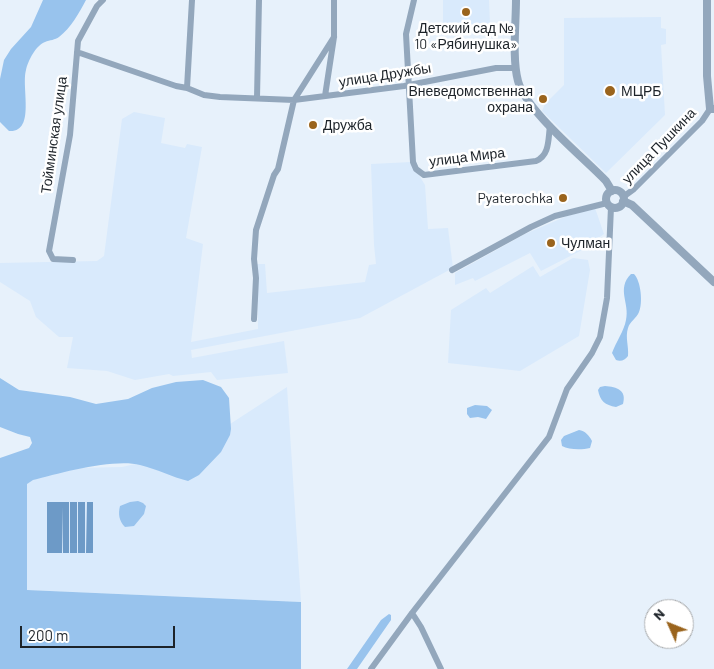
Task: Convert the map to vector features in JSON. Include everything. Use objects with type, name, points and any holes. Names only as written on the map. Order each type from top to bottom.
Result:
[{"type":"street","name":"Тойминская улица","points":[[73,260],[53,259],[49,251],[70,135],[78,42],[97,6],[103,0]]},
{"type":"street","points":[[188,88],[192,0]]},
{"type":"street","points":[[257,98],[259,0]]},
{"type":"street","points":[[326,96],[334,37],[334,0]]},
{"type":"street","points":[[409,85],[406,34],[414,0]]},
{"type":"street","points":[[516,0],[515,68],[525,97],[550,126],[606,181],[612,190]]},
{"type":"street","points":[[707,0],[712,109]]},
{"type":"street","points":[[254,318],[256,230],[274,175],[278,169],[294,100],[334,37]]},
{"type":"street","name":"улица Дружбы","points":[[77,52],[204,95],[237,98],[294,100],[409,85],[496,68],[515,68]]},
{"type":"street","name":"улица Мира","points":[[409,85],[413,162],[416,169],[424,175],[539,160],[547,153],[550,126]]},
{"type":"street","name":"улица Пушкина","points":[[623,199],[712,109]]},
{"type":"street","points":[[371,669],[412,613],[549,437],[567,389],[596,345],[603,323],[607,298],[609,205],[606,195],[612,190],[619,191],[623,199],[637,209],[714,282]]},
{"type":"street","points":[[452,270],[555,216],[609,205],[619,207],[623,199]]},
{"type":"street","points":[[412,613],[421,627],[441,669]]},
{"type":"shaded area","points":[[43,0],[86,0],[67,29],[57,38],[39,46],[33,54],[27,66],[25,78],[25,117],[22,125],[17,130],[9,131],[0,122],[0,79],[4,60],[11,49],[31,27]]},
{"type":"shaded area","name":"Детский сад № 10 «Рябинушка»","points":[[443,0],[489,0],[490,24],[443,25]]},
{"type":"shaded area","name":"МЦРБ","points":[[661,17],[661,28],[666,29],[666,44],[661,45],[665,115],[606,173],[542,111],[545,104],[564,85],[564,18]]},
{"type":"shaded area","points":[[134,112],[165,118],[161,143],[185,148],[187,144],[202,147],[186,238],[203,244],[191,342],[258,329],[257,264],[265,264],[267,293],[365,282],[369,265],[376,264],[371,164],[411,162],[425,185],[428,229],[448,228],[453,268],[360,318],[191,350],[192,358],[284,341],[288,373],[217,380],[211,372],[173,376],[169,374],[135,380],[107,371],[67,368],[73,337],[59,337],[36,317],[30,301],[0,282],[0,263],[97,261],[104,256],[122,119]]},
{"type":"shaded area","name":"Чулман","points":[[595,208],[604,234],[580,251],[541,271],[530,253],[475,281],[473,278],[455,285],[455,273],[525,234],[567,216]]},
{"type":"shaded area","points":[[573,258],[588,260],[590,270],[579,336],[520,371],[448,363],[451,310],[486,288],[490,293],[533,266],[540,277]]},
{"type":"shaded area","points":[[631,274],[634,274],[640,287],[640,308],[628,328],[628,356],[626,359],[618,361],[612,353],[626,320],[624,285]]},
{"type":"shaded area","points":[[0,378],[19,390],[70,397],[96,404],[128,399],[152,388],[176,382],[203,380],[221,387],[229,398],[230,435],[221,452],[199,475],[188,481],[140,465],[116,463],[72,470],[33,480],[27,484],[27,590],[301,602],[301,669],[0,669],[0,458],[29,448],[32,443],[30,437],[0,427]]},
{"type":"shaded area","points":[[287,387],[301,602],[27,590],[27,479],[29,469],[122,467],[187,452]]},
{"type":"shaded area","points":[[600,387],[613,387],[622,392],[624,395],[623,404],[616,407],[604,402],[598,390]]},
{"type":"shaded area","points":[[475,405],[487,406],[492,410],[486,419],[470,418],[467,414],[467,408]]},
{"type":"shaded area","points":[[579,430],[585,432],[591,439],[590,448],[576,449],[562,446],[561,440],[564,436]]},
{"type":"shaded area","points":[[138,501],[146,506],[144,514],[134,526],[125,527],[121,522],[120,506]]},
{"type":"shaded area","points":[[47,502],[69,502],[69,553],[63,553],[63,507],[62,553],[47,553]]},
{"type":"shaded area","points":[[70,502],[77,502],[77,553],[70,553]]},
{"type":"shaded area","points":[[78,502],[85,502],[85,553],[78,553]]},
{"type":"shaded area","points":[[87,502],[93,502],[93,553],[86,553]]},
{"type":"shaded area","points":[[389,614],[391,615],[391,620],[357,669],[347,669],[381,620]]},
{"type":"place","name":"Детский сад № 10 «Рябинушка»","points":[[466,12]]},
{"type":"place","name":"МЦРБ","points":[[610,91]]},
{"type":"place","name":"Вневедомственная охрана","points":[[543,99]]},
{"type":"place","name":"Дружба","points":[[313,125]]},
{"type":"place","name":"Pyaterochka","points":[[563,198]]},
{"type":"place","name":"Чулман","points":[[551,243]]}]
